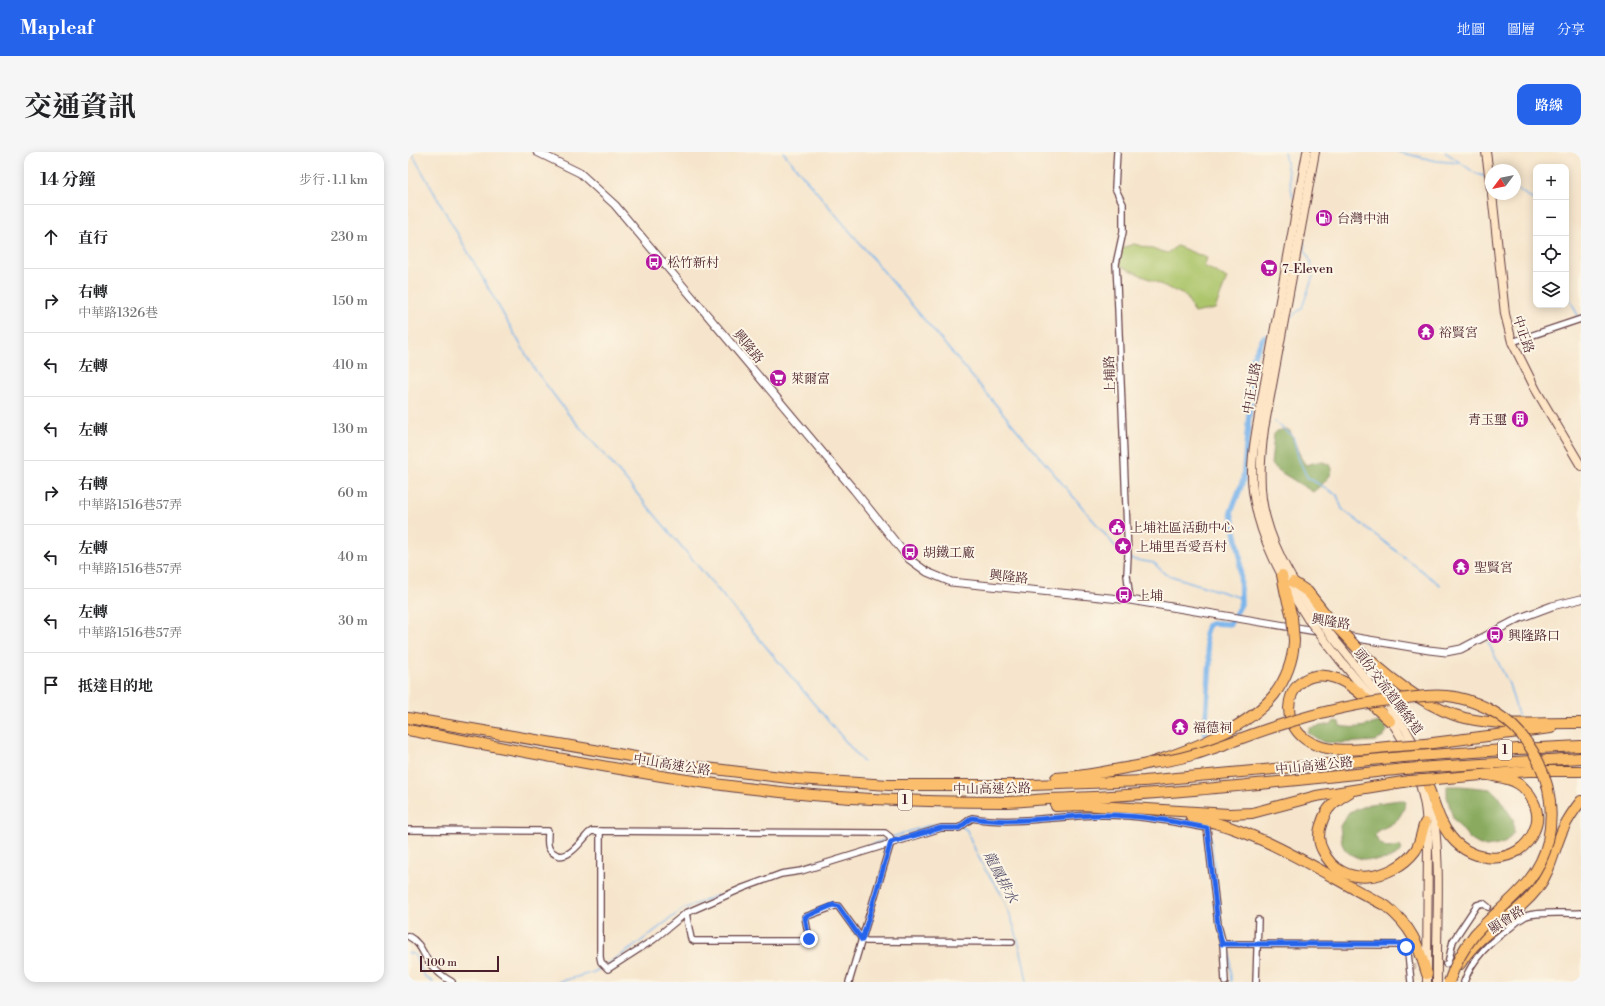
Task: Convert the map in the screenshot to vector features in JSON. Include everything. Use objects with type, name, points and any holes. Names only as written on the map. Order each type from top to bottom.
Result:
[{"type":"highway","points":[[1149,764],[1196,746],[1225,732],[1245,720],[1265,705],[1274,694],[1285,675],[1292,658],[1294,641],[1292,617],[1282,575]]},
{"type":"highway","points":[[1293,582],[1308,592],[1331,621],[1374,664],[1408,690],[1433,705],[1465,718],[1488,721],[1581,723]]},
{"type":"highway","points":[[1390,721],[1354,690],[1334,678],[1320,677],[1308,679],[1294,690],[1289,701],[1289,713],[1294,727],[1307,740],[1314,744],[1342,750],[1425,744],[1548,728],[1581,726]]},
{"type":"highway","points":[[1013,785],[1022,781],[1099,773],[1162,762],[1197,753],[1277,726],[1338,709],[1382,700],[1420,696],[1454,697],[1477,703],[1498,714],[1510,723],[1535,754],[1546,778],[1549,790],[1551,815],[1548,843],[1537,868],[1523,888],[1476,934],[1461,953],[1453,970],[1450,982]]},
{"type":"highway","name":"中山高速公路","points":[[408,718],[682,765],[796,779],[913,786],[1144,781],[1403,757],[1581,746]]},
{"type":"highway","name":"中山高速公路","points":[[408,730],[733,787],[870,799],[1006,802],[1163,793],[1405,769],[1581,758]]},
{"type":"highway","points":[[1006,802],[1039,806],[1081,805],[1229,814],[1252,812],[1316,796],[1409,781],[1528,771],[1581,771]]},
{"type":"highway","points":[[1428,787],[1440,819],[1456,843],[1473,854],[1487,857],[1502,857],[1514,854],[1524,847],[1531,838],[1536,827],[1538,815],[1535,806],[1524,788],[1516,782],[1488,775]]},
{"type":"highway","points":[[1352,790],[1331,806],[1325,814],[1320,827],[1319,838],[1326,857],[1333,865],[1342,871],[1364,877],[1387,873],[1398,866],[1416,850],[1425,823]]},
{"type":"highway","points":[[1450,982],[1476,943],[1488,931],[1521,906],[1539,886],[1550,865],[1570,815],[1581,801]]},
{"type":"highway","points":[[1136,808],[1204,819],[1252,835],[1304,860],[1386,906],[1398,916],[1417,943],[1426,979]]},
{"type":"main road","name":"中正北路","points":[[1307,152],[1254,445],[1253,490],[1259,520],[1271,554],[1282,575],[1311,616]]},
{"type":"main road","name":"中正北路","points":[[1311,616],[1275,544],[1264,512],[1260,460],[1264,429],[1315,152]]},
{"type":"main road","points":[[1487,153],[1488,164]]},
{"type":"main road","name":"中正路","points":[[1493,200],[1505,314],[1512,342],[1536,390],[1581,466]]},
{"type":"main road","name":"頭份交流道聯絡道","points":[[1311,616],[1390,721],[1408,750],[1414,764],[1425,803],[1425,823],[1428,836],[1426,979]]},
{"type":"main road","name":"頭份交流道聯絡道","points":[[1344,658],[1405,728],[1418,750],[1428,787],[1436,827],[1437,982]]},
{"type":"street","name":"興隆路","points":[[537,152],[580,173],[625,216],[915,564],[927,572],[951,582],[1130,600],[1446,652],[1461,649],[1529,614],[1552,606],[1581,599]]},
{"type":"street","name":"上埔路","points":[[1117,152],[1115,188],[1123,204],[1123,232],[1116,264],[1116,277],[1128,555],[1127,576],[1130,600]]},
{"type":"street","points":[[1512,342],[1581,319]]},
{"type":"street","points":[[600,831],[600,957],[604,966],[608,969],[653,940],[686,913],[743,888],[781,874],[801,871],[891,842],[941,828],[959,828],[972,818],[984,820],[1047,819],[1114,815],[1148,817],[1207,828],[1216,912],[1224,944],[1225,982]]},
{"type":"street","points":[[408,830],[548,831],[548,848],[550,852],[561,857],[567,856],[589,833],[600,831],[885,833],[890,837],[891,842],[849,982]]},
{"type":"street","points":[[1446,964],[1448,963],[1453,940],[1477,905],[1483,903],[1488,907]]},
{"type":"street","points":[[686,913],[691,939],[694,940],[806,941],[809,938],[805,917],[838,906],[862,940],[866,941],[1012,942]]},
{"type":"street","name":"顯會路","points":[[1464,982],[1470,968],[1481,951],[1490,942],[1526,916],[1539,914],[1581,913]]},
{"type":"street","points":[[1256,982],[1258,920]]},
{"type":"street","points":[[408,936],[416,940],[431,965],[452,982]]},
{"type":"street","points":[[1224,944],[1404,945],[1408,953],[1411,982]]},
{"type":"green space","points":[[1134,244],[1167,253],[1177,246],[1207,258],[1204,266],[1227,278],[1215,309],[1194,313],[1186,296],[1119,265],[1121,248]]},
{"type":"green space","points":[[1286,429],[1290,431],[1301,458],[1306,465],[1316,462],[1323,462],[1330,465],[1332,468],[1332,472],[1327,480],[1313,492],[1282,473],[1271,464],[1274,434],[1277,431]]},
{"type":"green space","points":[[1335,721],[1339,722],[1340,726],[1351,727],[1364,726],[1379,722],[1386,727],[1387,731],[1382,738],[1375,741],[1340,743],[1323,742],[1308,733],[1310,728],[1331,724]]},
{"type":"green space","points":[[1447,786],[1491,789],[1497,795],[1513,819],[1514,832],[1506,842],[1486,847],[1470,839],[1453,818],[1447,797]]},
{"type":"green space","points":[[1400,800],[1406,802],[1399,817],[1393,823],[1377,831],[1375,836],[1380,843],[1387,848],[1400,846],[1402,850],[1395,856],[1382,860],[1361,859],[1348,853],[1343,846],[1340,826],[1349,812],[1370,804]]},
{"type":"waterway","points":[[411,152],[535,370],[569,415],[863,762]]},
{"type":"waterway","points":[[783,152],[1125,558],[1154,563],[1165,574],[1241,598]]},
{"type":"waterway","points":[[1284,152],[1293,197]]},
{"type":"waterway","points":[[1398,152],[1437,161],[1460,163]]},
{"type":"waterway","points":[[1445,152],[1475,173],[1485,177]]},
{"type":"waterway","points":[[1521,191],[1533,200]]},
{"type":"waterway","points":[[1292,316],[1302,308],[1313,276],[1311,262],[1305,250],[1303,238]]},
{"type":"waterway","points":[[1566,272],[1567,293],[1579,318]]},
{"type":"waterway","points":[[1205,734],[1210,661],[1205,635],[1208,625],[1213,623],[1230,624],[1241,604],[1240,555],[1231,512],[1243,481],[1251,393],[1248,366],[1264,337]]},
{"type":"waterway","points":[[1275,422],[1293,436],[1299,460],[1307,477],[1337,495],[1342,509],[1440,585]]},
{"type":"waterway","points":[[1488,642],[1509,684],[1519,718]]},
{"type":"waterway","name":"龍鳳排水","points":[[892,837],[930,825],[953,822],[959,826]]},
{"type":"waterway","name":"龍鳳排水","points":[[962,827],[967,830],[983,866],[1000,892],[1005,903],[1017,936],[1027,982]]},
{"type":"waterway","points":[[1210,832],[1222,924],[1230,953],[1231,982]]},
{"type":"waterway","points":[[785,871],[848,853],[888,839]]},
{"type":"waterway","points":[[606,965],[632,948],[683,909],[719,895]]},
{"type":"waterway","points":[[408,953],[414,954],[425,977],[433,982]]},
{"type":"waterway","points":[[559,982],[594,972],[602,967]]},
{"type":"tunnel","points":[[1411,967],[1446,964]]},
{"type":"place","name":"台灣中油","points":[[1324,218]]},
{"type":"place","name":"松竹新村","points":[[654,262]]},
{"type":"place","name":"7-Eleven","points":[[1269,268]]},
{"type":"place","name":"裕賢宮","points":[[1426,332]]},
{"type":"place","name":"萊爾富","points":[[778,378]]},
{"type":"place","name":"青玉璽","points":[[1520,419]]},
{"type":"place","name":"上埔社區活動中心","points":[[1117,527]]},
{"type":"place","name":"上埔里吾愛吾村","points":[[1123,546]]},
{"type":"place","name":"胡鐵工廠","points":[[910,552]]},
{"type":"place","name":"聖賢宮","points":[[1461,567]]},
{"type":"place","name":"上埔","points":[[1124,595]]},
{"type":"place","name":"興隆路口","points":[[1495,635]]},
{"type":"place","name":"福德祠","points":[[1180,727]]},
{"type":"route","points":[[809,939],[805,917],[833,905],[838,906],[862,940],[891,842],[941,828],[959,828],[972,818],[984,820],[1055,819],[1096,815],[1114,815],[1148,817],[1207,828],[1218,925],[1222,944],[1400,944],[1406,947]]}]
